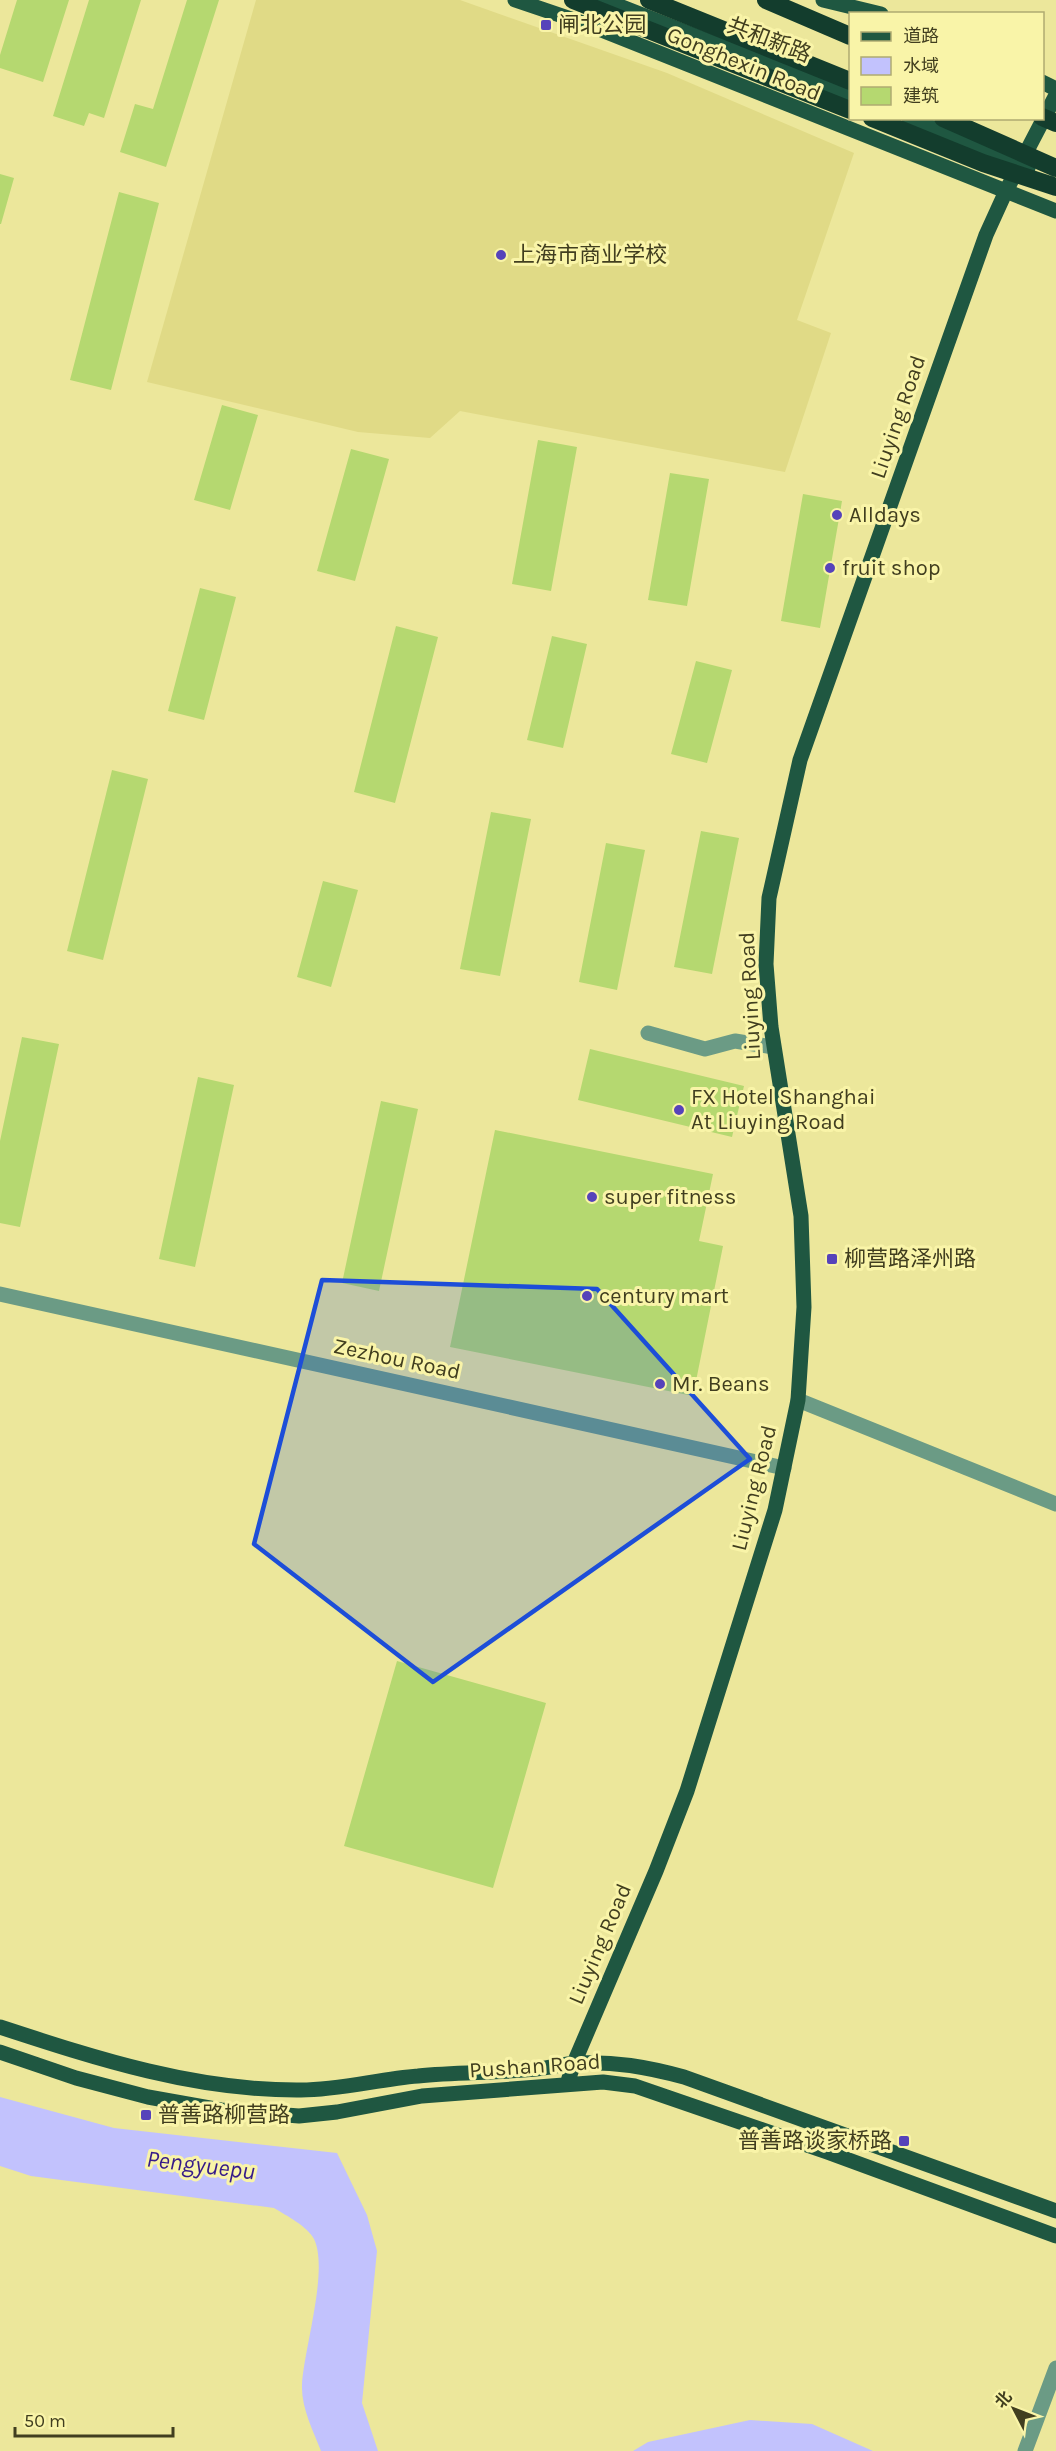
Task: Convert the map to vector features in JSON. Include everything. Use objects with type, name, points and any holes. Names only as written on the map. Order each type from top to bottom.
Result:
[{"type":"highway","points":[[573,0],[849,110]]},
{"type":"highway","points":[[649,0],[849,81]]},
{"type":"highway","points":[[766,0],[849,36]]},
{"type":"highway","points":[[878,120],[983,163],[1056,187]]},
{"type":"highway","points":[[948,120],[1056,168]]},
{"type":"main road","name":"Gonghexin Road","points":[[515,0],[589,25],[1056,211]]},
{"type":"main road","name":"共和新路","points":[[604,0],[849,96]]},
{"type":"main road","points":[[827,1],[872,12]]},
{"type":"main road","points":[[827,1],[849,13]]},
{"type":"main road","name":"Liuying Road","points":[[567,2084],[687,1791],[758,1564],[784,1468],[798,1400],[804,1318],[801,1216],[773,1047],[766,964],[769,898],[800,760],[986,235],[1019,165],[1051,108]]},
{"type":"main road","points":[[914,120],[1056,180]]},
{"type":"main road","name":"Pushan Road","points":[[0,2027],[84,2055],[154,2074],[224,2085],[299,2090],[332,2089],[418,2076],[538,2069],[574,2063],[611,2062],[641,2065],[684,2077],[1056,2211]]},
{"type":"main road","name":"Pushan Road","points":[[0,2052],[76,2078],[148,2097],[221,2110],[298,2116],[337,2112],[422,2096],[536,2089],[603,2082],[635,2086],[827,2152],[1056,2236]]},
{"type":"street","points":[[648,1033],[705,1049],[735,1041],[773,1047]]},
{"type":"street","name":"Zezhou Road","points":[[0,1294],[784,1468]]},
{"type":"street","points":[[798,1400],[1056,1504]]},
{"type":"street","points":[[1025,2451],[1056,2368]]},
{"type":"highlighted area","points":[[322,1280],[597,1289],[750,1459],[433,1682],[254,1544]]},
{"type":"shaded area","name":"上海市商业学校","points":[[256,0],[460,0],[667,73],[854,153],[797,320],[831,333],[785,472],[460,411],[430,438],[358,432],[147,382]]},
{"type":"water","name":"Pengyuepu","points":[[0,2097],[114,2128],[337,2153],[367,2215],[377,2251],[362,2403],[378,2451],[321,2451],[308,2419],[303,2402],[302,2385],[319,2270],[314,2239],[307,2230],[274,2208],[31,2176],[0,2166]]},
{"type":"water","points":[[750,2420],[812,2424],[873,2451],[633,2451],[648,2442]]},
{"type":"building","points":[[17,0],[69,0],[43,82],[0,68],[0,55]]},
{"type":"building","points":[[89,0],[141,0],[104,118],[89,113],[84,126],[53,116]]},
{"type":"building","points":[[187,0],[219,0],[166,167],[120,152],[135,104],[153,109]]},
{"type":"building","points":[[0,174],[14,178],[1,224],[0,224]]},
{"type":"building","points":[[119,192],[159,203],[111,390],[70,380]]},
{"type":"building","points":[[222,405],[258,415],[230,510],[194,500]]},
{"type":"building","points":[[538,440],[577,447],[551,591],[512,584]]},
{"type":"building","points":[[351,449],[389,459],[355,581],[317,571]]},
{"type":"building","points":[[670,473],[709,479],[687,606],[648,600]]},
{"type":"building","points":[[803,494],[842,501],[820,628],[781,621]]},
{"type":"building","points":[[200,588],[236,597],[204,720],[168,711]]},
{"type":"building","points":[[396,626],[438,637],[395,803],[354,792]]},
{"type":"building","points":[[552,636],[587,644],[563,748],[527,740]]},
{"type":"building","points":[[696,661],[732,670],[707,763],[671,754]]},
{"type":"building","points":[[112,770],[148,779],[103,960],[67,951]]},
{"type":"building","points":[[491,812],[531,819],[500,976],[460,969]]},
{"type":"building","points":[[701,831],[739,838],[712,974],[674,967]]},
{"type":"building","points":[[606,843],[645,850],[617,990],[579,982]]},
{"type":"building","points":[[323,881],[358,890],[331,987],[297,977]]},
{"type":"building","points":[[22,1037],[59,1044],[20,1227],[0,1223],[0,1141]]},
{"type":"building","points":[[590,1049],[744,1086],[732,1137],[578,1100]]},
{"type":"building","points":[[198,1077],[234,1085],[195,1267],[159,1259]]},
{"type":"building","points":[[381,1101],[418,1109],[379,1291],[342,1283]]},
{"type":"building","name":"century mart","points":[[495,1130],[713,1174],[699,1241],[723,1246],[693,1396],[450,1347]]},
{"type":"building","points":[[397,1661],[546,1703],[493,1888],[344,1846]]},
{"type":"place","name":"闸北公园","points":[[546,25]]},
{"type":"place","name":"上海市商业学校","points":[[501,255]]},
{"type":"place","name":"Alldays","points":[[837,515]]},
{"type":"place","name":"fruit shop","points":[[830,568]]},
{"type":"place","name":"FX Hotel Shanghai At Liuying Road","points":[[679,1110]]},
{"type":"place","name":"super fitness","points":[[592,1197]]},
{"type":"place","name":"柳营路泽州路","points":[[832,1259]]},
{"type":"place","name":"century mart","points":[[587,1296]]},
{"type":"place","name":"Mr. Beans","points":[[660,1384]]},
{"type":"place","name":"普善路柳营路","points":[[146,2115]]},
{"type":"place","name":"普善路谈家桥路","points":[[904,2141]]}]
